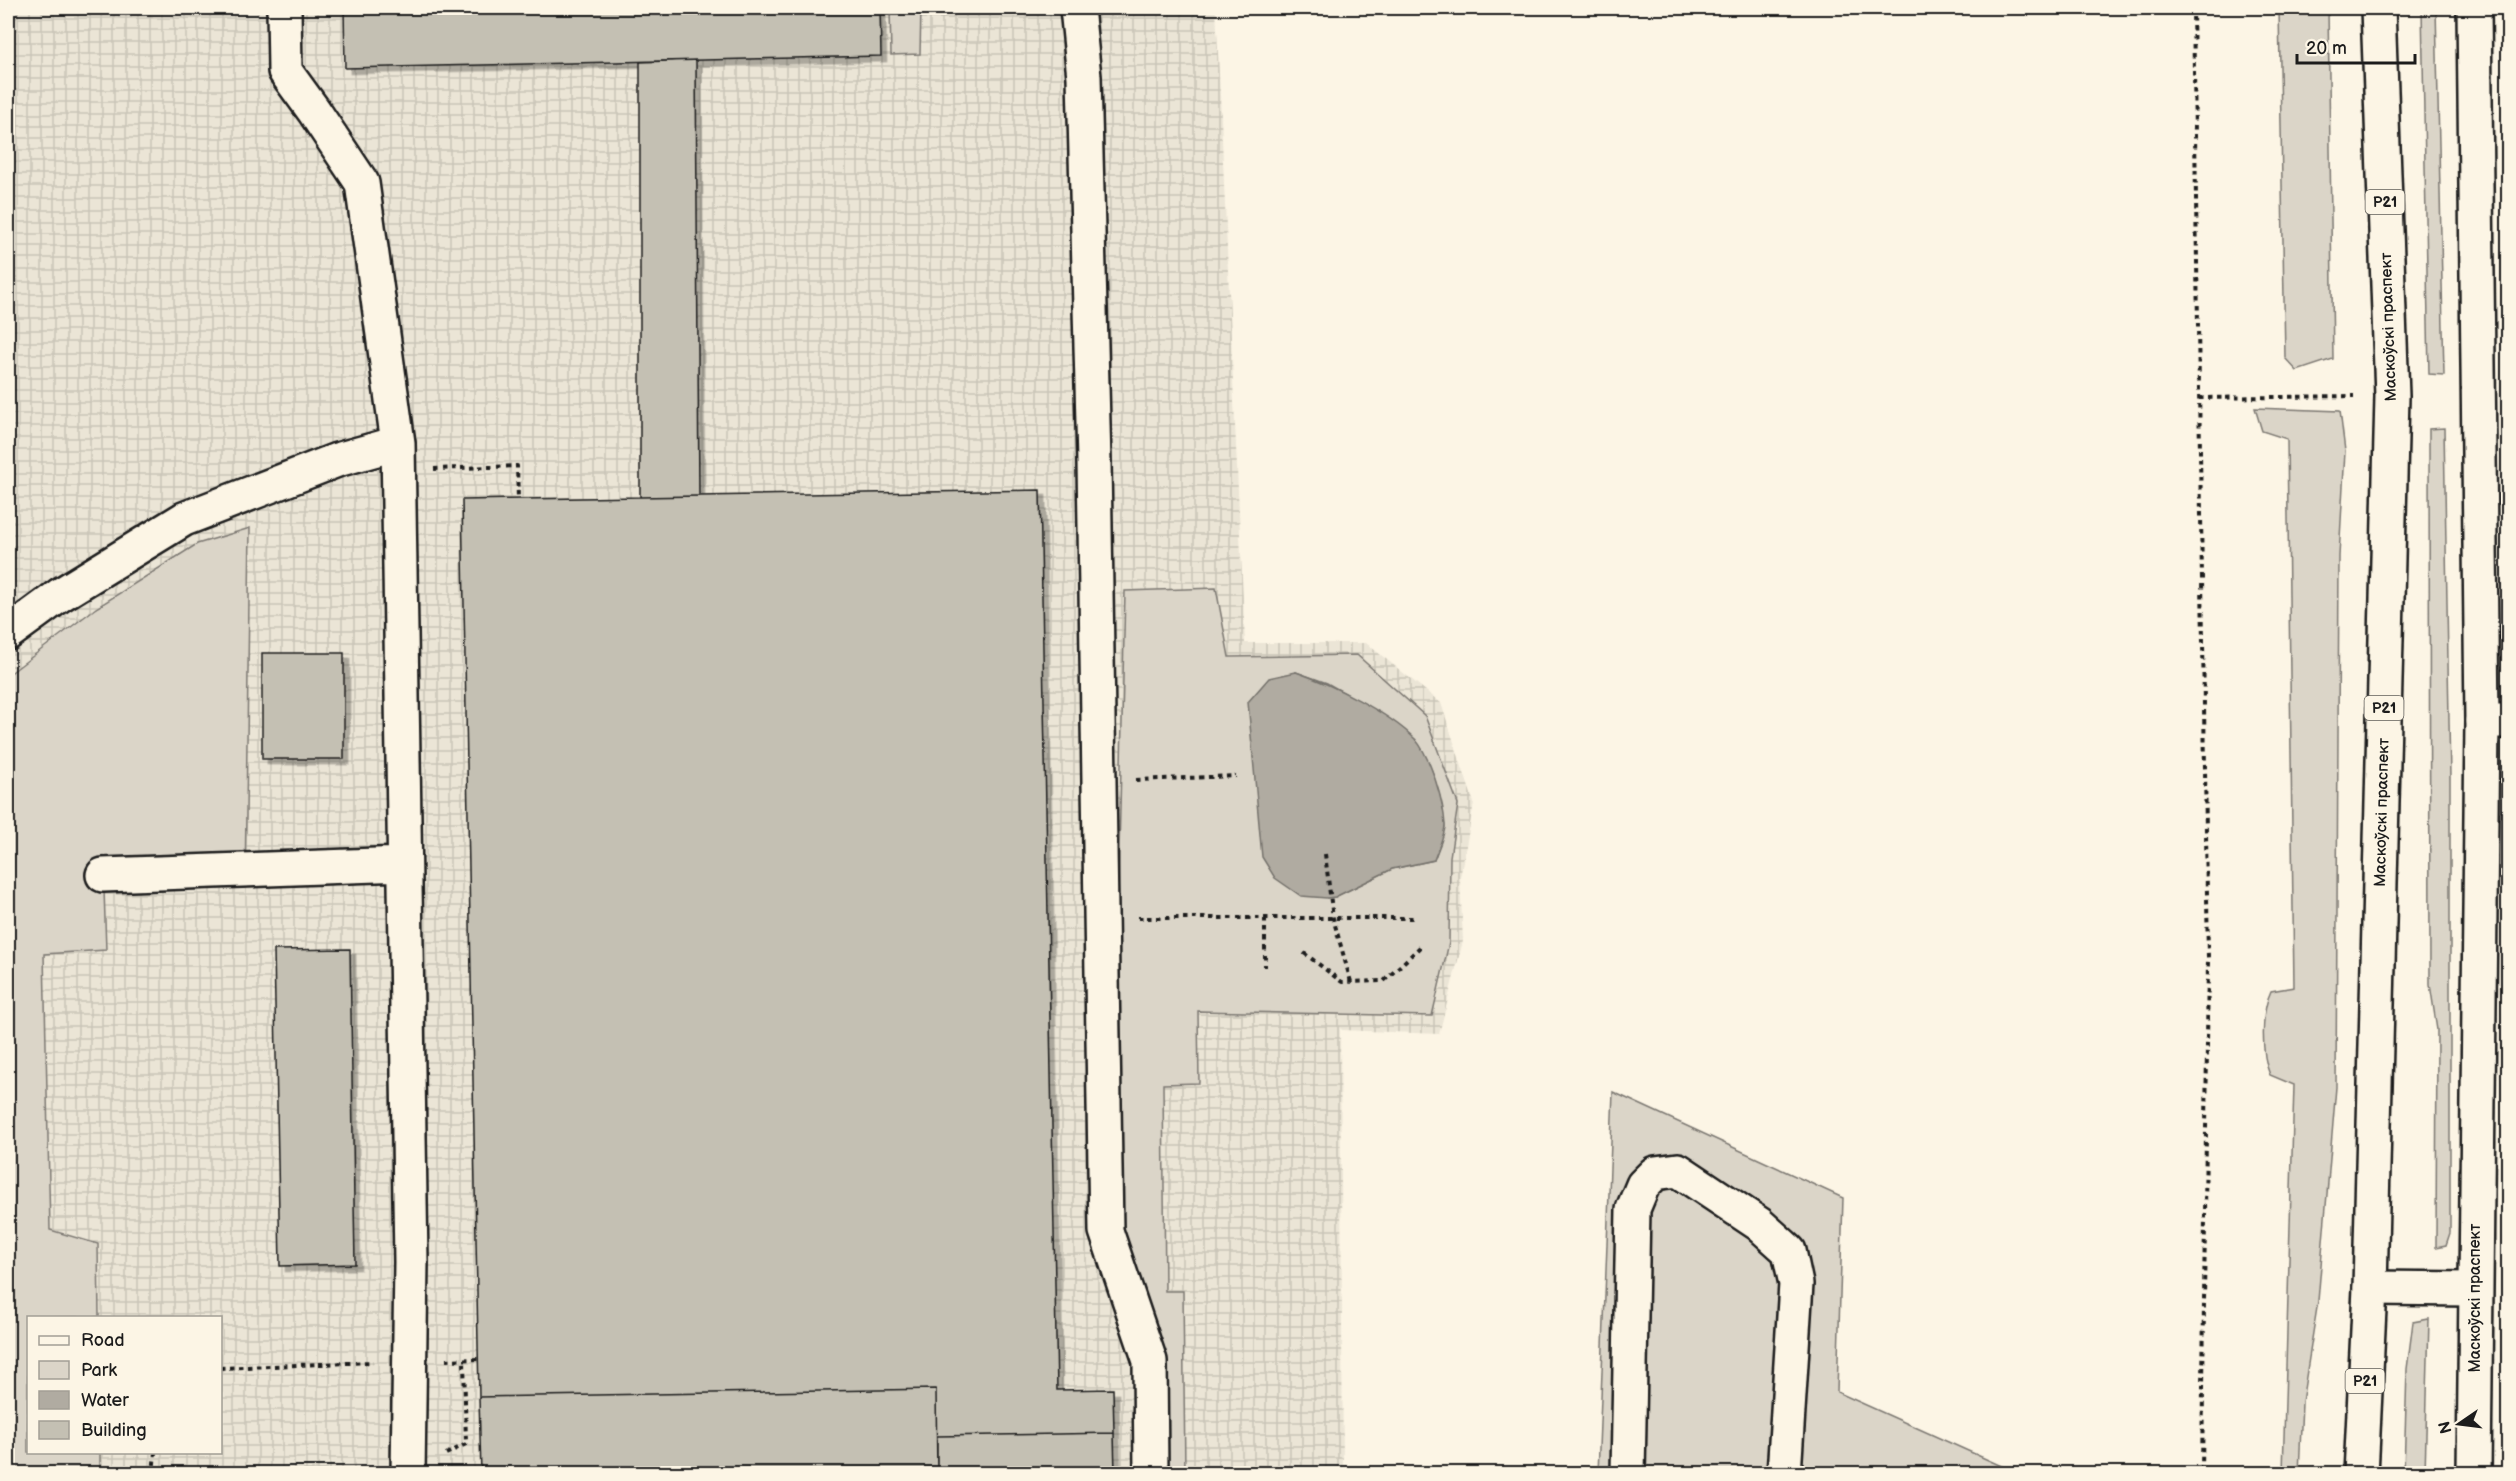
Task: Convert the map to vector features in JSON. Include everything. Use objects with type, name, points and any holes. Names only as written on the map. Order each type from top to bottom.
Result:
[{"type":"main road","points":[[284,8],[285,71],[362,183],[398,457],[411,1262],[408,1473]]},
{"type":"main road","points":[[1077,8],[1084,77],[1106,1231],[1150,1361],[1151,1473]]},
{"type":"main road","name":"Маскоўскі праспект","points":[[2361,1473],[2370,1288],[2392,396],[2378,8]]},
{"type":"main road","name":"Маскоўскі праспект","points":[[2474,8],[2495,721],[2474,1290],[2474,1473]]},
{"type":"main road","points":[[8,633],[60,595],[184,519],[337,460],[398,457]]},
{"type":"main road","points":[[104,875],[404,864]]},
{"type":"main road","points":[[1628,1473],[1633,1209],[1643,1185],[1655,1173],[1678,1170],[1759,1224],[1789,1251],[1796,1284],[1784,1473]]},
{"type":"main road","points":[[2370,1288],[2474,1290]]},
{"type":"path","points":[[2193,8],[2208,959],[2202,1473]]},
{"type":"path","points":[[2199,398],[2360,395]]},
{"type":"path","points":[[398,457],[517,466],[518,499]]},
{"type":"path","points":[[1099,782],[1236,776]]},
{"type":"path","points":[[1325,854],[1333,918],[1351,982]]},
{"type":"path","points":[[1101,918],[1413,918]]},
{"type":"path","points":[[1265,919],[1265,967]]},
{"type":"path","points":[[1304,953],[1342,982],[1384,981],[1420,947]]},
{"type":"path","points":[[438,1458],[466,1444],[464,1359]]},
{"type":"path","points":[[222,1368],[478,1359]]},
{"type":"path","points":[[153,1473],[155,1454]]},
{"type":"shaded area","points":[[8,8],[1216,8],[1245,643],[1366,643],[1441,703],[1474,803],[1460,878],[1463,941],[1439,1034],[1342,1030],[1340,1028],[1343,1473],[8,1473]]},
{"type":"green space","points":[[890,8],[921,8],[920,54],[891,55]]},
{"type":"green space","points":[[2279,8],[2328,8],[2333,359],[2297,371],[2285,358]]},
{"type":"green space","points":[[2422,8],[2436,8],[2444,375],[2429,374]]},
{"type":"green space","points":[[2255,408],[2340,411],[2345,451],[2339,556],[2336,1087],[2318,1301],[2302,1402],[2299,1474],[2283,1473],[2294,1085],[2270,1075],[2265,1056],[2263,1033],[2265,1010],[2271,991],[2294,987],[2287,439],[2262,431]]},
{"type":"green space","points":[[2444,428],[2450,779],[2450,1233],[2446,1245],[2436,1247],[2437,1030],[2430,984],[2429,429]]},
{"type":"green space","points":[[250,528],[245,885],[104,889],[106,950],[44,954],[50,1230],[98,1244],[99,1316],[27,1316],[27,1454],[100,1454],[100,1473],[8,1474],[8,675],[96,608],[197,544]]},
{"type":"green space","points":[[1216,588],[1229,657],[1357,655],[1425,716],[1458,804],[1450,857],[1449,943],[1432,1016],[1198,1011],[1199,1083],[1163,1084],[1165,1291],[1183,1291],[1185,1473],[1161,1473],[1117,1228],[1115,1027],[1125,591]],"holes":[[[1296,672],[1327,683],[1381,714],[1416,740],[1432,771],[1440,797],[1445,827],[1434,860],[1392,869],[1335,897],[1327,898]]]},
{"type":"green space","points":[[1613,1092],[1843,1198],[1837,1392],[2017,1473],[1598,1474]]},
{"type":"green space","points":[[2429,1319],[2425,1473],[2404,1473],[2407,1369],[2413,1322]]},
{"type":"water","points":[[1296,672],[1342,691],[1375,709],[1404,729],[1421,746],[1439,792],[1444,816],[1444,833],[1434,860],[1392,869],[1335,897],[1327,898],[1301,896],[1275,878],[1262,857],[1248,702],[1269,678]]},
{"type":"building","points":[[344,8],[880,8],[881,56],[345,68]]},
{"type":"building","points":[[696,60],[699,496],[640,497],[640,62]]},
{"type":"building","points":[[1040,490],[1057,1390],[1113,1389],[1115,1474],[937,1474],[936,1389],[479,1397],[462,500]]},
{"type":"building","points":[[262,653],[344,653],[344,759],[262,759]]},
{"type":"building","points":[[350,949],[355,1264],[280,1266],[274,950]]},
{"type":"building","points":[[936,1389],[937,1474],[481,1474],[479,1397]]},
{"type":"building","points":[[1114,1433],[1115,1474],[937,1474],[937,1436]]}]
